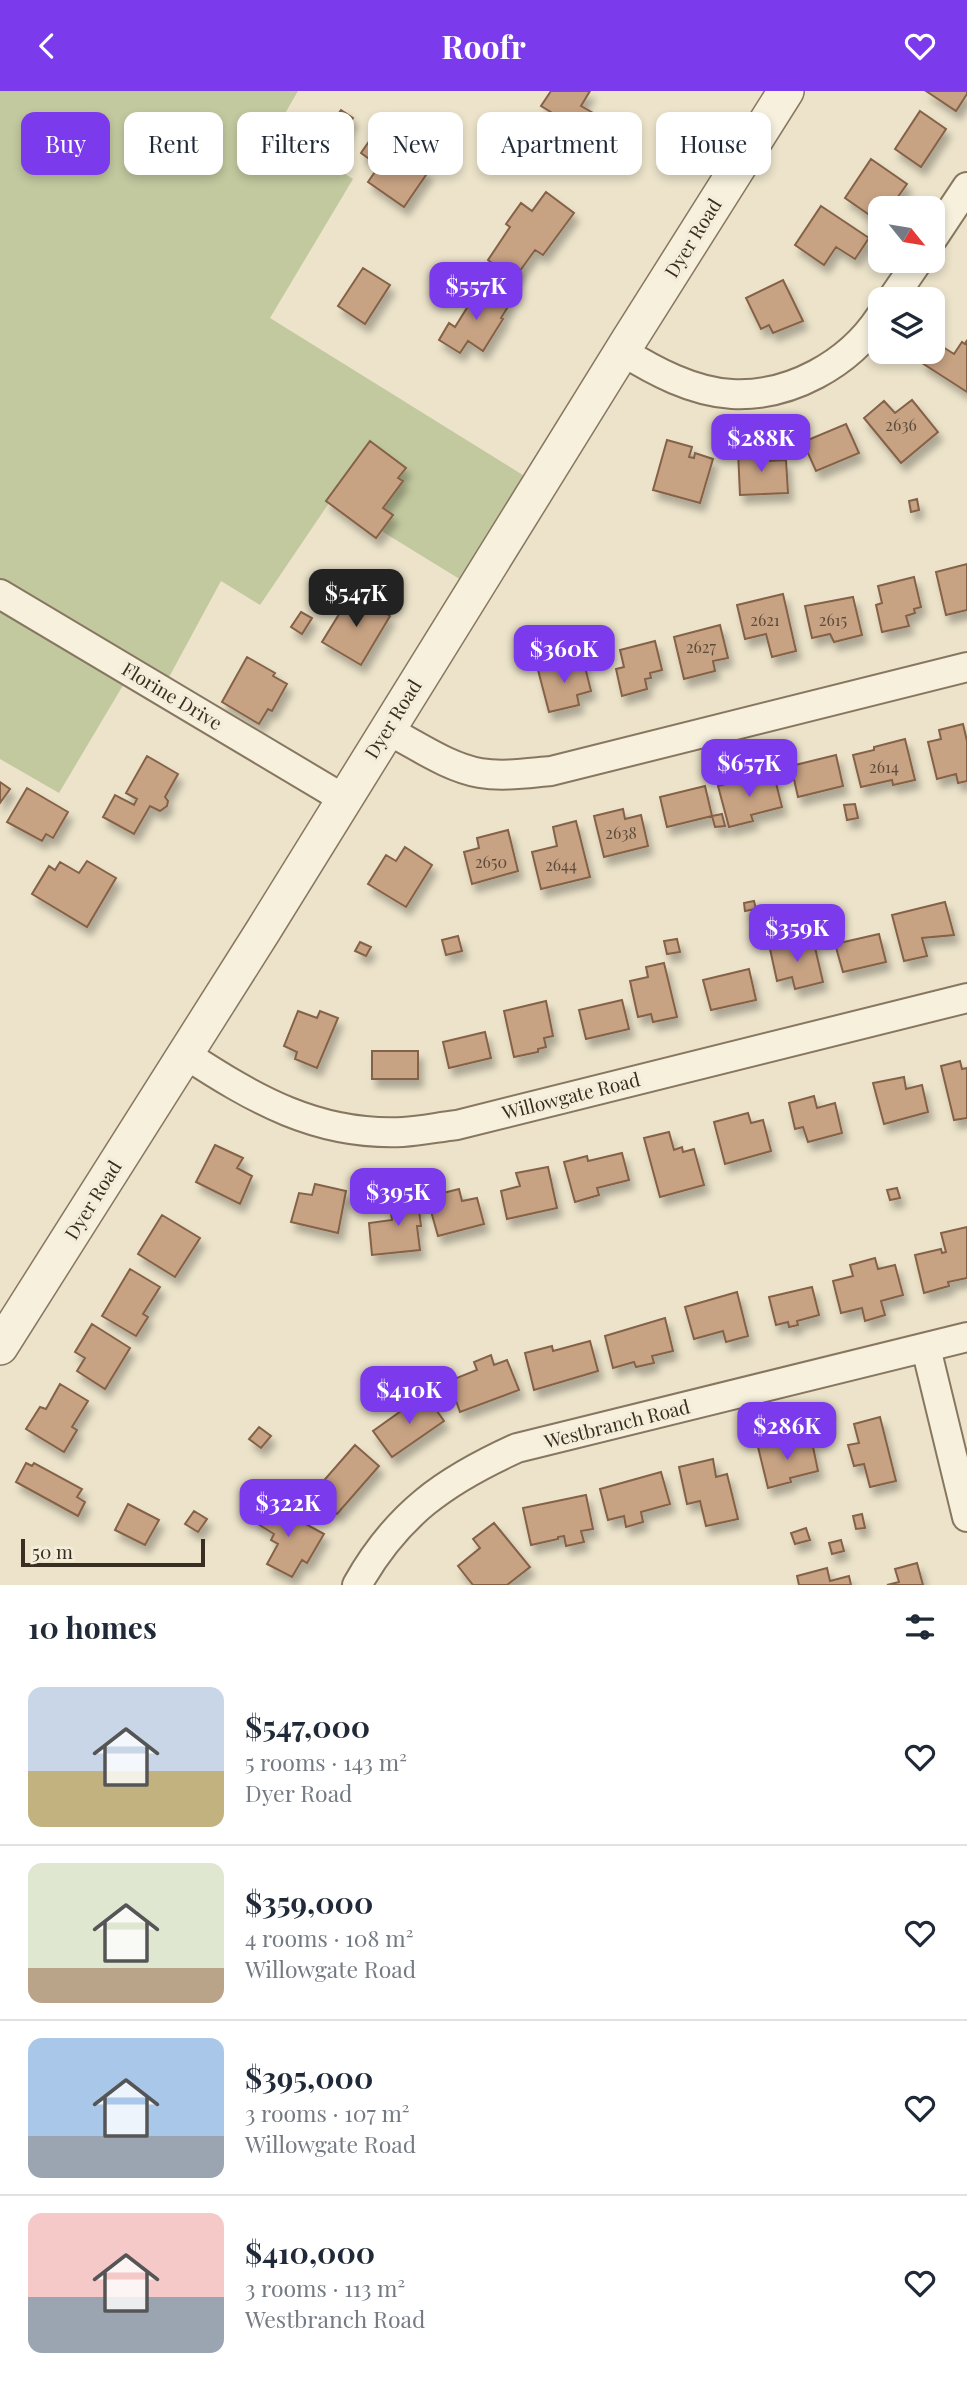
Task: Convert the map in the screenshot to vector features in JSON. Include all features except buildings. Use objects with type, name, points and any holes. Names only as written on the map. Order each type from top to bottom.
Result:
[{"type":"street","name":"Dyer Road","points":[[0,1347],[786,91]]},
{"type":"street","points":[[945,220],[967,187]]},
{"type":"street","points":[[622,351],[652,370],[692,386],[732,394],[775,389],[814,376],[848,353],[868,330]]},
{"type":"street","name":"Florine Drive","points":[[0,594],[344,799]]},
{"type":"street","points":[[387,730],[445,761],[480,772],[517,775],[551,771],[967,667]]},
{"type":"street","name":"Willowgate Road","points":[[185,1054],[241,1090],[295,1115],[345,1129],[403,1132],[457,1125],[967,998]]},
{"type":"street","name":"Westbranch Road","points":[[357,1585],[408,1516],[432,1495],[460,1475],[517,1448],[967,1337]]},
{"type":"street","points":[[926,1348],[967,1517]]},
{"type":"green space","points":[[0,91],[298,91],[286,112],[237,112],[237,175],[347,175],[353,179],[270,318],[526,477],[466,583],[331,500],[260,605],[221,581],[168,679],[0,584]]},
{"type":"green space","points":[[0,608],[125,682],[59,793],[0,759]]}]
